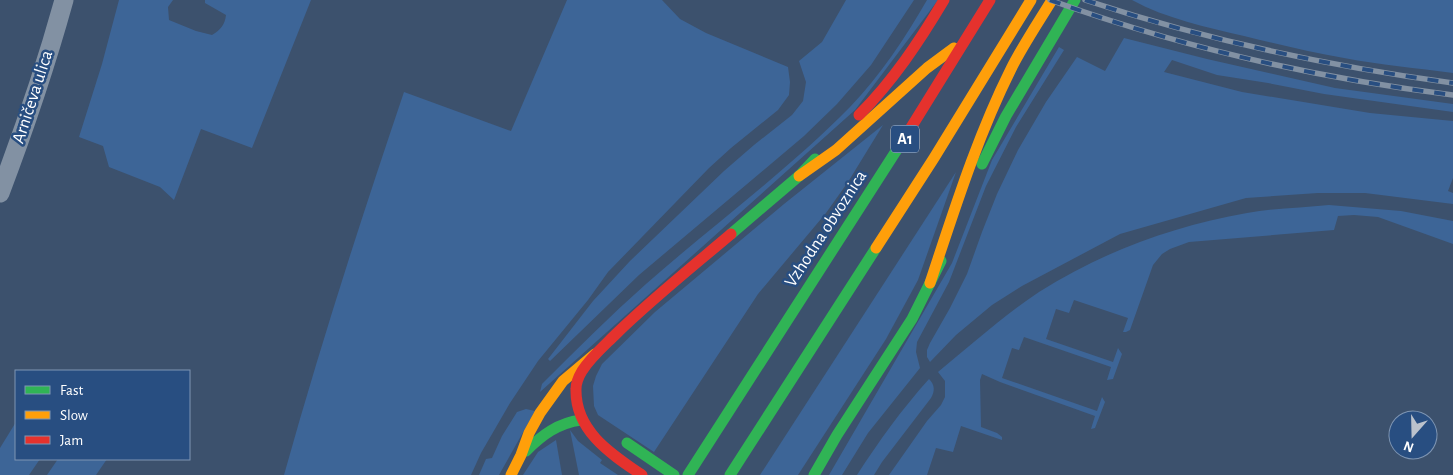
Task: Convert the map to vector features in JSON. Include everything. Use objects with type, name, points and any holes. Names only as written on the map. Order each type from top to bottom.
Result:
[{"type":"main road","points":[[799,176],[890,81],[910,55],[944,0]]},
{"type":"main road","name":"Vzhodna obvoznica","points":[[688,475],[817,276],[990,0]]},
{"type":"main road","name":"A1","points":[[730,475],[934,158],[1031,0]]},
{"type":"main road","points":[[930,283],[963,182],[992,110],[1012,68],[1052,0]]},
{"type":"main road","points":[[814,475],[912,319],[961,218],[984,159],[1006,116],[1075,0]]},
{"type":"main road","points":[[511,475],[540,413],[563,381],[595,354],[638,312],[799,176],[836,150],[927,68],[967,38]]},
{"type":"main road","points":[[595,354],[583,369],[577,382],[577,406],[581,420],[597,441],[619,460],[642,475]]},
{"type":"main road","points":[[521,455],[546,432],[566,422],[581,420],[601,426]]},
{"type":"main road","points":[[617,436],[674,475]]},
{"type":"street","name":"Arničeva ulica","points":[[0,193],[56,29],[64,0]]},
{"type":"shaded area","points":[[119,0],[173,0],[168,7],[169,20],[212,35],[222,26],[226,15],[205,3],[205,0],[311,0],[252,148],[201,129],[174,200],[160,187],[109,167],[103,146],[79,137],[102,64]]},
{"type":"shaded area","points":[[567,0],[662,0],[680,19],[706,33],[788,67],[789,95],[778,110],[709,168],[608,272],[588,300],[538,361],[510,403],[481,453],[471,475],[284,475],[341,283],[404,92],[511,131]]},
{"type":"shaded area","points":[[846,0],[914,0],[871,65],[837,104],[804,136],[639,275],[550,361],[548,359],[593,301],[630,261],[724,171],[792,115],[803,101],[806,82],[799,61],[822,42]]},
{"type":"shaded area","points":[[927,0],[938,0],[855,110],[540,392],[542,384],[633,296],[775,176],[850,107],[872,83],[892,56]]},
{"type":"shaded area","points":[[1132,0],[1453,0],[1453,73],[1385,65],[1294,48],[1187,22],[1145,7]]},
{"type":"shaded area","points":[[1124,38],[1335,88],[1453,104],[1453,112],[1324,94],[1217,75],[1172,60],[1164,72],[1242,92],[1370,113],[1453,121],[1453,178],[1448,191],[1453,193],[1453,204],[1365,193],[1318,193],[1246,198],[1120,234],[1022,286],[992,305],[956,335],[930,362],[927,357],[927,350],[930,343],[967,274],[997,194],[1018,150],[1046,102],[1077,57],[1105,71]]},
{"type":"shaded area","points":[[1059,47],[1064,50],[1016,127],[986,186],[949,282],[917,342],[916,352],[920,368],[868,433],[842,475],[829,475],[952,263],[992,160]]},
{"type":"shaded area","points":[[883,125],[848,182],[826,213],[758,294],[654,452],[598,415],[594,406],[593,386],[602,364],[655,312],[784,204]]},
{"type":"shaded area","points":[[956,172],[918,280],[886,339],[798,475],[760,475]]},
{"type":"shaded area","points":[[1329,205],[1401,211],[1453,221],[1453,244],[1378,217],[1354,215],[1338,216],[1334,230],[1189,242],[1170,249],[1162,254],[1153,265],[1130,330],[1123,332],[1128,318],[1074,300],[1069,313],[1056,309],[1046,339],[1113,362],[1118,348],[1122,354],[1113,379],[1107,380],[1111,367],[1024,337],[1019,350],[1012,348],[1002,378],[1097,411],[1102,397],[1105,402],[1095,428],[1091,429],[1095,416],[982,374],[980,380],[981,427],[997,433],[1002,437],[1002,440],[961,426],[953,452],[936,448],[927,475],[889,475],[945,397],[945,381],[938,372],[1000,320],[1039,292],[1113,253],[1165,233],[1219,218],[1247,213]]},
{"type":"shaded area","points":[[929,379],[934,388],[931,398],[874,475],[857,475],[909,402]]},
{"type":"shaded area","points":[[526,409],[535,411],[499,475],[479,475],[486,459],[492,458],[502,436],[517,412]]},
{"type":"shaded area","points":[[15,424],[15,460],[39,460],[29,475],[0,475],[0,448]]},
{"type":"shaded area","points":[[570,430],[578,441],[602,460],[600,463],[618,475],[579,475]]},
{"type":"shaded area","points":[[556,440],[562,475],[523,475],[538,452]]},
{"type":"shaded area","points":[[57,460],[106,460],[96,475],[47,475]]},
{"type":"railway","points":[[1050,0],[1148,32],[1248,59],[1350,80],[1453,95]]},
{"type":"railway","points":[[1085,0],[1176,27],[1267,50],[1313,60],[1453,83]]},
{"type":"traffic: fast","points":[[982,164],[1006,116],[1075,0]]},
{"type":"traffic: fast","points":[[688,475],[907,134]]},
{"type":"traffic: fast","points":[[731,234],[799,176],[815,159]]},
{"type":"traffic: fast","points":[[730,475],[876,248]]},
{"type":"traffic: fast","points":[[814,475],[837,435],[912,319],[941,261]]},
{"type":"traffic: fast","points":[[526,451],[538,440],[558,427],[581,420]]},
{"type":"traffic: fast","points":[[627,443],[674,475]]},
{"type":"traffic: slow","points":[[876,248],[1031,0]]},
{"type":"traffic: slow","points":[[930,283],[987,121],[1016,60],[1052,0]]},
{"type":"traffic: slow","points":[[799,176],[836,150],[927,68],[954,48]]},
{"type":"traffic: slow","points":[[511,475],[540,413],[563,381],[595,354]]},
{"type":"traffic: jam","points":[[859,115],[883,89],[905,60],[944,0]]},
{"type":"traffic: jam","points":[[907,134],[990,0]]},
{"type":"traffic: jam","points":[[642,475],[607,450],[588,429],[577,404],[576,389],[578,379],[594,356],[630,321],[731,234]]}]
